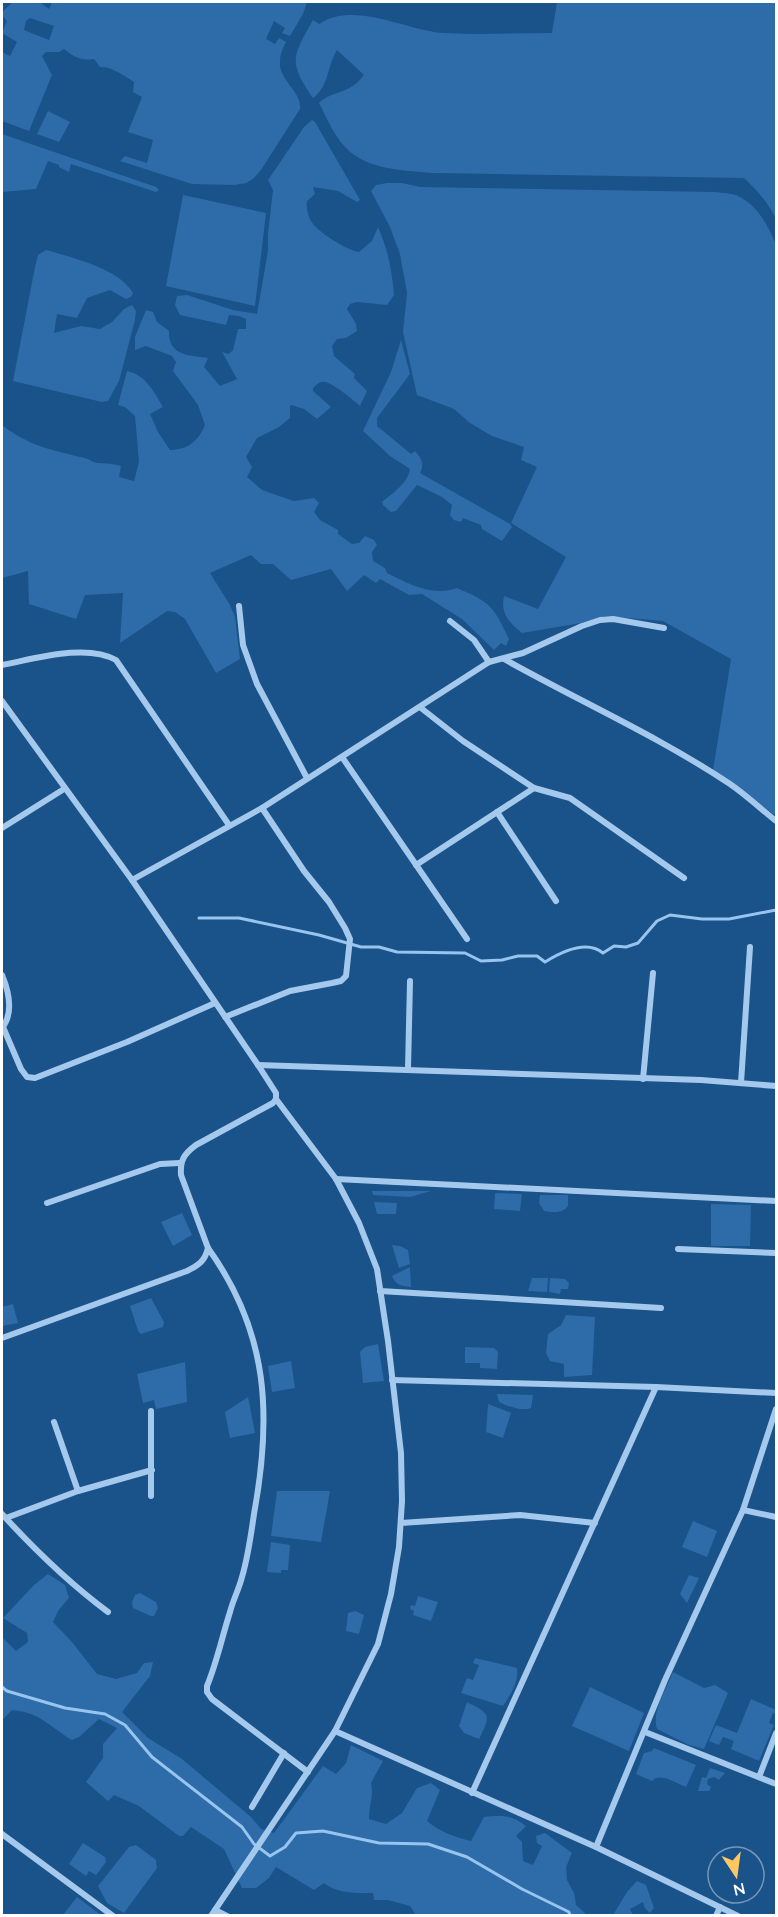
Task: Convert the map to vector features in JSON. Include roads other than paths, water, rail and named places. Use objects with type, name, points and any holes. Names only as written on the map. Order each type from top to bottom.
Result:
[{"type":"street","points":[[239,606],[243,645],[257,684],[308,778]]},
{"type":"street","points":[[132,880],[262,808],[379,732],[421,708],[489,662],[523,653],[600,620],[613,619],[664,628]]},
{"type":"street","points":[[450,621],[474,640],[489,662]]},
{"type":"street","points":[[2,665],[81,653],[97,654],[116,660],[229,825]]},
{"type":"street","points":[[504,659],[665,744],[731,785],[777,821]]},
{"type":"street","points":[[2,701],[132,880],[258,1065],[276,1093],[276,1099],[336,1179],[359,1223],[376,1269],[401,1453],[401,1523],[391,1594],[378,1644],[335,1731],[213,1913],[226,1916]]},
{"type":"street","points":[[421,708],[463,741],[534,788],[570,798],[684,878]]},
{"type":"street","points":[[342,757],[467,939]]},
{"type":"street","points":[[416,865],[534,788]]},
{"type":"street","points":[[2,828],[64,789]]},
{"type":"street","points":[[225,1017],[290,991],[341,981],[346,976],[350,942],[329,902],[304,871],[262,808]]},
{"type":"street","points":[[497,812],[556,901]]},
{"type":"street","points":[[741,1083],[750,947]]},
{"type":"street","points":[[643,1079],[653,973]]},
{"type":"street","points":[[2,975],[7,987],[9,1014],[2,1027],[27,1077],[35,1078],[127,1042],[215,1003]]},
{"type":"street","points":[[408,1070],[410,981]]},
{"type":"street","points":[[258,1065],[777,1086]]},
{"type":"street","points":[[276,1099],[273,1103],[196,1145],[185,1153],[180,1163],[181,1175],[208,1248],[224,1270],[255,1345],[261,1367],[264,1415],[263,1468],[249,1546],[242,1578],[207,1692],[212,1699],[308,1772]]},
{"type":"street","points":[[47,1203],[160,1164],[180,1163]]},
{"type":"street","points":[[336,1179],[777,1201]]},
{"type":"street","points":[[2,1338],[187,1271],[199,1265],[206,1258],[208,1248]]},
{"type":"street","points":[[678,1249],[777,1253]]},
{"type":"street","points":[[380,1291],[661,1308]]},
{"type":"street","points":[[392,1380],[656,1387],[777,1393]]},
{"type":"street","points":[[472,1793],[656,1387]]},
{"type":"street","points":[[596,1847],[682,1642],[743,1510],[777,1409]]},
{"type":"street","points":[[151,1411],[151,1496]]},
{"type":"street","points":[[54,1422],[78,1491]]},
{"type":"street","points":[[108,1612],[81,1592],[17,1532],[4,1516],[78,1491],[152,1470]]},
{"type":"street","points":[[743,1510],[777,1517]]},
{"type":"street","points":[[401,1523],[520,1515],[595,1523]]},
{"type":"street","points":[[335,1731],[596,1847],[738,1916]]},
{"type":"street","points":[[645,1732],[777,1784]]},
{"type":"street","points":[[759,1777],[777,1733]]},
{"type":"street","points":[[252,1807],[284,1753]]},
{"type":"street","points":[[2,1834],[113,1916]]},
{"type":"street","points":[[716,1916],[720,1907]]},
{"type":"waterway","points":[[199,918],[239,918],[319,935],[361,947],[379,947],[397,952],[465,953],[481,961],[537,956],[545,962],[574,948],[589,947],[603,953],[614,946],[626,947],[638,943],[657,921],[670,915],[702,919],[729,919],[776,910]]},
{"type":"waterway","points":[[2,1687],[7,1691],[65,1708],[105,1714],[125,1725],[152,1757],[242,1827],[254,1844],[270,1856],[285,1847],[296,1833],[323,1831],[379,1843],[428,1844],[467,1857],[522,1889],[569,1912],[570,1916]]}]
